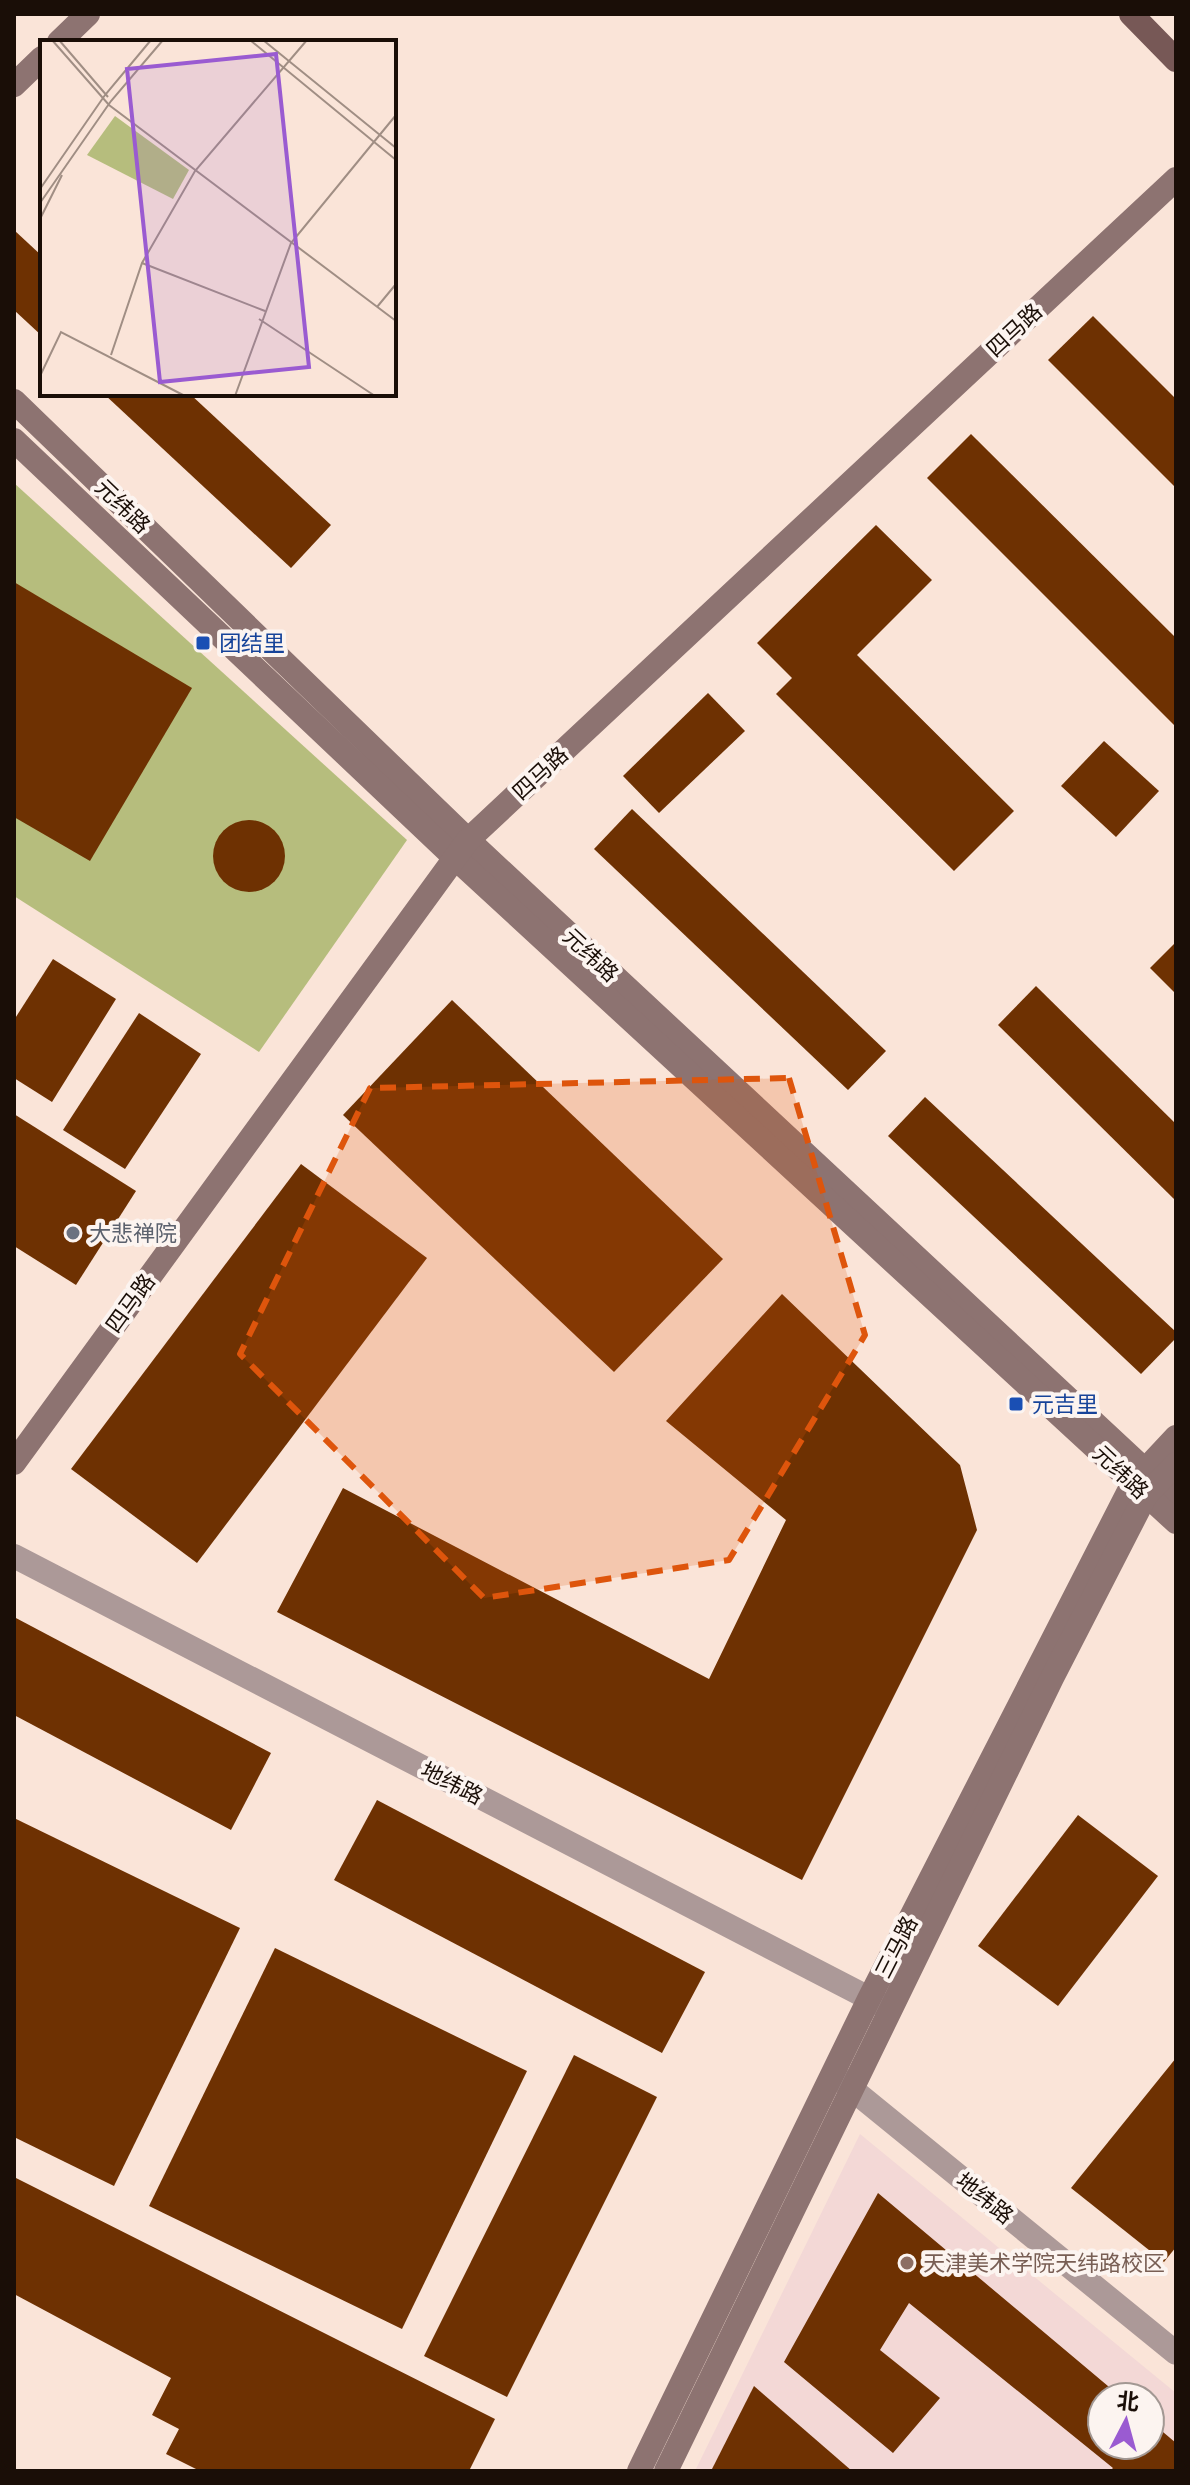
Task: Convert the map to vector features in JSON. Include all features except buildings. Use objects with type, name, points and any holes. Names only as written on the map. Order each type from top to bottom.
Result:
[{"type":"main road","points":[[1131,14],[1176,60]]},
{"type":"street","points":[[61,40],[88,14]]},
{"type":"street","points":[[14,85],[40,60]]},
{"type":"street","name":"四马路","points":[[14,1463],[461,848],[1176,179]]},
{"type":"street","name":"元纬路","points":[[14,401],[461,848]]},
{"type":"street","name":"元纬路","points":[[14,440],[1158,1482],[1176,1522]]},
{"type":"street","name":"三马路","points":[[639,2471],[832,2072],[880,2004],[1158,1482],[1176,1440]]},
{"type":"street","points":[[1158,1482],[1176,1514]]},
{"type":"street","name":"地纬路","points":[[14,1556],[880,2004]]},
{"type":"street","name":"三马路","points":[[666,2471],[852,2089],[880,2004]]},
{"type":"street","name":"地纬路","points":[[832,2072],[1176,2353]]},
{"type":"highlighted area","points":[[789,1078],[865,1335],[729,1560],[484,1598],[240,1354],[370,1088],[528,1082]]},
{"type":"shaded area","name":"天津美术学院天纬路校区","points":[[860,2134],[1161,2381],[1086,2381],[1086,2461],[1166,2461],[1166,2385],[1176,2393],[1176,2471],[695,2471]]},
{"type":"green space","points":[[14,483],[407,840],[259,1052],[14,896]]},
{"type":"place","name":"团结里","points":[[203,643]]},
{"type":"place","name":"大悲禅院","points":[[73,1233]]},
{"type":"place","name":"元吉里","points":[[1016,1404]]},
{"type":"place","name":"天津美术学院天纬路校区","points":[[907,2263]]}]
